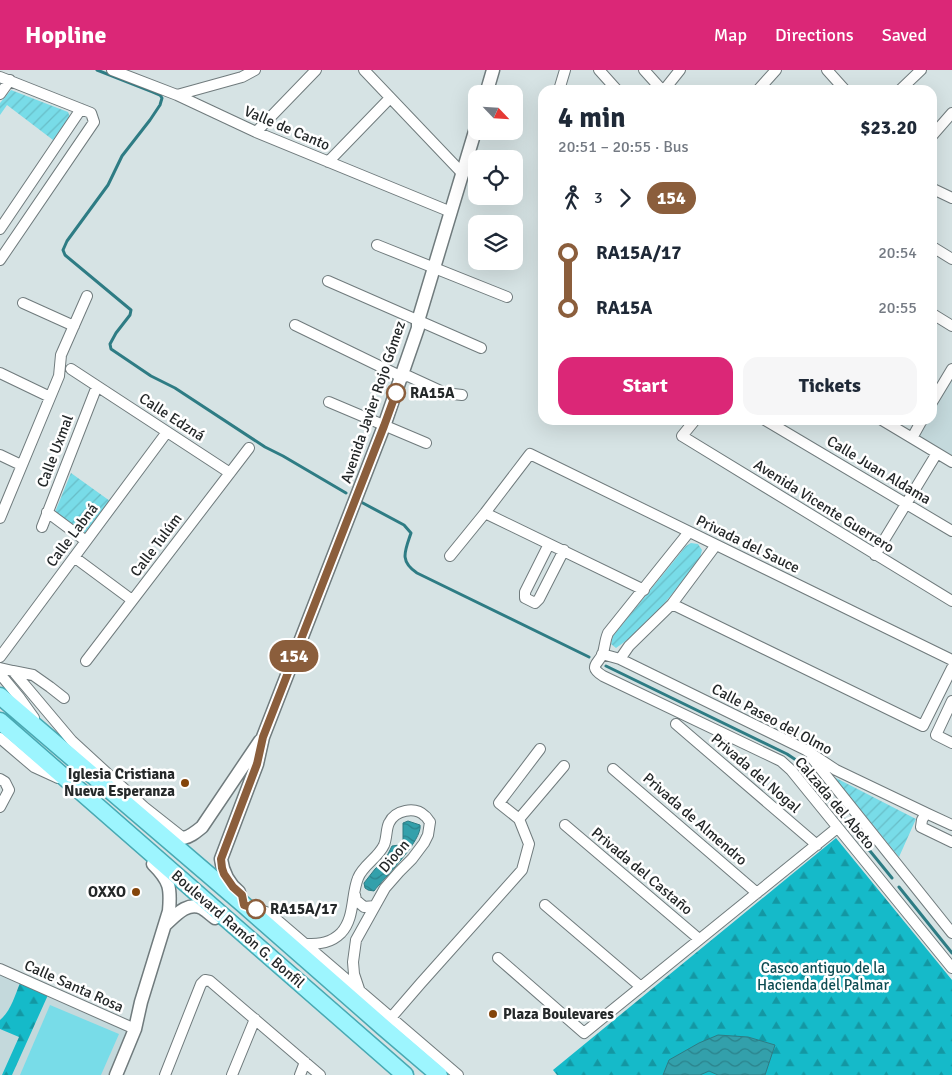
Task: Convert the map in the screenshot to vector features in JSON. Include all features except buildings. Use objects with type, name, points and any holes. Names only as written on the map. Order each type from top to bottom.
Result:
[{"type":"main road","name":"Boulevard Ramón G. Bonfil","points":[[0,696],[244,905],[387,1023],[439,1075]]},
{"type":"main road","name":"Boulevard Ramón G. Bonfil","points":[[0,721],[405,1075]]},
{"type":"main road","points":[[380,1052],[400,1064],[413,1075]]},
{"type":"street","name":"Valle de Canto","points":[[112,70],[177,95],[256,132],[451,212]]},
{"type":"street","points":[[177,95],[242,76],[255,70]]},
{"type":"street","points":[[256,132],[316,70]]},
{"type":"street","points":[[364,70],[463,174]]},
{"type":"street","points":[[560,85],[565,70]]},
{"type":"street","points":[[599,70],[612,85]]},
{"type":"street","points":[[644,70],[658,85]]},
{"type":"street","points":[[667,85],[680,70]]},
{"type":"street","points":[[762,85],[776,70]]},
{"type":"street","points":[[827,70],[840,85]]},
{"type":"street","points":[[905,85],[921,70]]},
{"type":"street","points":[[488,85],[491,72]]},
{"type":"street","points":[[0,94],[5,78],[91,113],[94,122],[0,260]]},
{"type":"street","points":[[328,162],[390,98]]},
{"type":"street","points":[[0,229],[81,109]]},
{"type":"street","points":[[937,130],[952,113]]},
{"type":"street","name":"Avenida Javier Rojo Gómez","points":[[244,905],[242,895],[233,887],[224,874],[221,859],[257,764],[263,737],[402,377],[473,140]]},
{"type":"street","points":[[937,191],[952,198]]},
{"type":"street","points":[[377,245],[508,297]]},
{"type":"street","points":[[937,250],[952,259]]},
{"type":"street","points":[[328,282],[481,348]]},
{"type":"street","points":[[0,518],[59,376],[61,356],[87,296]]},
{"type":"street","points":[[23,303],[74,326]]},
{"type":"street","points":[[937,317],[952,326]]},
{"type":"street","points":[[295,325],[402,377],[408,376],[446,393],[462,395]]},
{"type":"street","name":"Calle Edzná","points":[[71,369],[230,473]]},
{"type":"street","points":[[937,385],[952,369]]},
{"type":"street","points":[[0,373],[50,397]]},
{"type":"street","name":"Calle Uxmal","points":[[42,527],[97,386]]},
{"type":"street","points":[[328,402],[426,443]]},
{"type":"street","name":"Avenida Vicente Guerrero","points":[[691,425],[682,436],[952,601]]},
{"type":"street","name":"Calle Juan Aldama","points":[[773,425],[952,532]]},
{"type":"street","points":[[890,425],[952,462]]},
{"type":"street","points":[[912,438],[919,425]]},
{"type":"street","name":"Calle Labná","points":[[0,657],[167,432]]},
{"type":"street","name":"Calle Tulúm","points":[[86,661],[249,448]]},
{"type":"street","points":[[875,555],[937,453]]},
{"type":"street","name":"Privada del Sauce","points":[[485,512],[530,454],[952,660]]},
{"type":"street","points":[[0,455],[22,465]]},
{"type":"street","points":[[47,512],[86,541]]},
{"type":"street","points":[[450,556],[485,512],[644,590]]},
{"type":"street","points":[[602,654],[608,633],[689,532]]},
{"type":"street","points":[[549,544],[525,592],[525,598],[531,602],[535,603],[539,599],[564,550]]},
{"type":"street","points":[[620,659],[629,646],[672,604],[716,544]]},
{"type":"street","points":[[74,557],[132,600]]},
{"type":"street","points":[[672,604],[923,726],[952,668]]},
{"type":"street","name":"Calle Paseo del Olmo","points":[[602,654],[620,659],[806,750],[836,770],[952,825]]},
{"type":"street","name":"Calzada del Abeto","points":[[602,654],[595,664],[595,668],[603,676],[781,761],[791,770],[952,968]]},
{"type":"street","points":[[0,668],[33,675],[64,698]]},
{"type":"street","points":[[13,671],[72,741],[144,807],[183,838]]},
{"type":"street","name":"Boulevard Ramón G. Bonfil","points":[[0,674],[19,697],[46,736]]},
{"type":"street","points":[[952,701],[936,735],[952,743]]},
{"type":"street","name":"Privada del Nogal","points":[[676,724],[816,845]]},
{"type":"street","name":"Avenida Javier Rojo Gómez","points":[[183,838],[190,837],[202,826],[263,737]]},
{"type":"street","name":"Boulevard Ramón G. Bonfil","points":[[0,738],[34,768],[70,784]]},
{"type":"street","points":[[387,1023],[522,870],[529,844],[519,819],[499,803],[540,750]]},
{"type":"street","name":"Calzada del Abeto","points":[[806,750],[952,933]]},
{"type":"street","points":[[519,819],[564,766]]},
{"type":"street","name":"Privada de Almendro","points":[[613,769],[758,892]]},
{"type":"street","points":[[0,780],[5,782],[9,790],[0,807]]},
{"type":"street","name":"Dioon","points":[[343,931],[350,915],[358,878],[384,844],[389,823],[395,814],[405,811],[417,811],[424,814],[430,822],[428,835],[424,843],[385,888],[356,940],[353,962],[354,974],[360,992]]},
{"type":"street","points":[[926,813],[921,827],[952,842]]},
{"type":"street","points":[[116,1075],[135,1030],[141,1003],[169,911],[170,898],[169,885],[162,873],[133,844],[118,825]]},
{"type":"street","name":"Privada del Castaño","points":[[565,825],[699,940]]},
{"type":"street","points":[[153,827],[177,838],[183,838]]},
{"type":"street","points":[[498,958],[584,1033],[837,828]]},
{"type":"street","points":[[354,895],[356,900],[364,907],[375,906]]},
{"type":"street","name":"Boulevard Ramón G. Bonfil","points":[[244,905],[269,913],[360,992],[387,1023],[458,1075]]},
{"type":"street","points":[[545,905],[641,987]]},
{"type":"street","points":[[165,925],[186,907],[202,908],[271,958]]},
{"type":"street","points":[[306,944],[330,941],[343,931],[356,940]]},
{"type":"street","name":"Calle Santa Rosa","points":[[0,969],[135,1030]]},
{"type":"street","points":[[165,1075],[201,984],[205,980],[210,981],[320,1075]]},
{"type":"street","points":[[120,1023],[133,1015],[141,1003]]},
{"type":"street","points":[[232,1075],[255,1019]]},
{"type":"street","points":[[300,1075],[305,1062]]},
{"type":"shaded area","points":[[11,90],[68,112],[70,117],[53,140],[7,105],[0,115],[0,103]]},
{"type":"shaded area","points":[[952,377],[952,456],[917,436],[924,425],[937,425],[937,402]]},
{"type":"shaded area","points":[[71,473],[110,501],[84,534],[55,512]]},
{"type":"shaded area","points":[[691,543],[698,544],[702,550],[700,558],[651,618],[629,639],[616,648],[611,644],[613,636],[686,546]]},
{"type":"shaded area","points":[[834,777],[916,819],[899,857]]},
{"type":"shaded area","points":[[0,974],[128,1031],[109,1075],[0,1075]]},
{"type":"shaded area","points":[[50,1005],[119,1034],[101,1075],[20,1075]]},
{"type":"green space","name":"Casco antiguo de la Hacienda del Palmar","points":[[836,838],[952,980],[952,1075],[557,1075],[553,1070]]},
{"type":"green space","points":[[20,983],[48,995],[12,1075],[2,1075],[19,1037],[0,1029],[0,1020],[10,1008]]},
{"type":"water","points":[[408,821],[420,825],[415,840],[402,859],[374,891],[368,890],[365,888],[364,883],[386,858],[392,846],[403,843],[403,823]]},
{"type":"water","points":[[718,1035],[748,1037],[775,1045],[765,1075],[718,1075],[709,1071],[700,1075],[663,1075],[669,1060],[699,1043]]},
{"type":"waterway","points":[[97,70],[160,95],[162,98],[160,105],[150,120],[122,156],[108,185],[67,241],[63,250],[65,255],[131,310],[130,315],[110,344],[111,349],[265,447],[346,493]]},
{"type":"waterway","points":[[361,502],[404,525],[411,533],[405,555],[411,569],[589,657]]},
{"type":"waterway","points":[[606,666],[796,760],[892,878]]},
{"type":"waterway","points":[[899,887],[952,953]]},
{"type":"bus line","name":"154","points":[[256,909],[244,905],[242,895],[233,887],[224,874],[221,859],[257,764],[263,737],[396,393]]},
{"type":"place","name":"RA15A","points":[[396,393]]},
{"type":"place","name":"Iglesia Cristiana Nueva Esperanza","points":[[185,783]]},
{"type":"place","name":"OXXO","points":[[136,892]]},
{"type":"place","name":"RA15A/17","points":[[256,909]]},
{"type":"place","name":"Plaza Boulevares","points":[[493,1014]]}]
